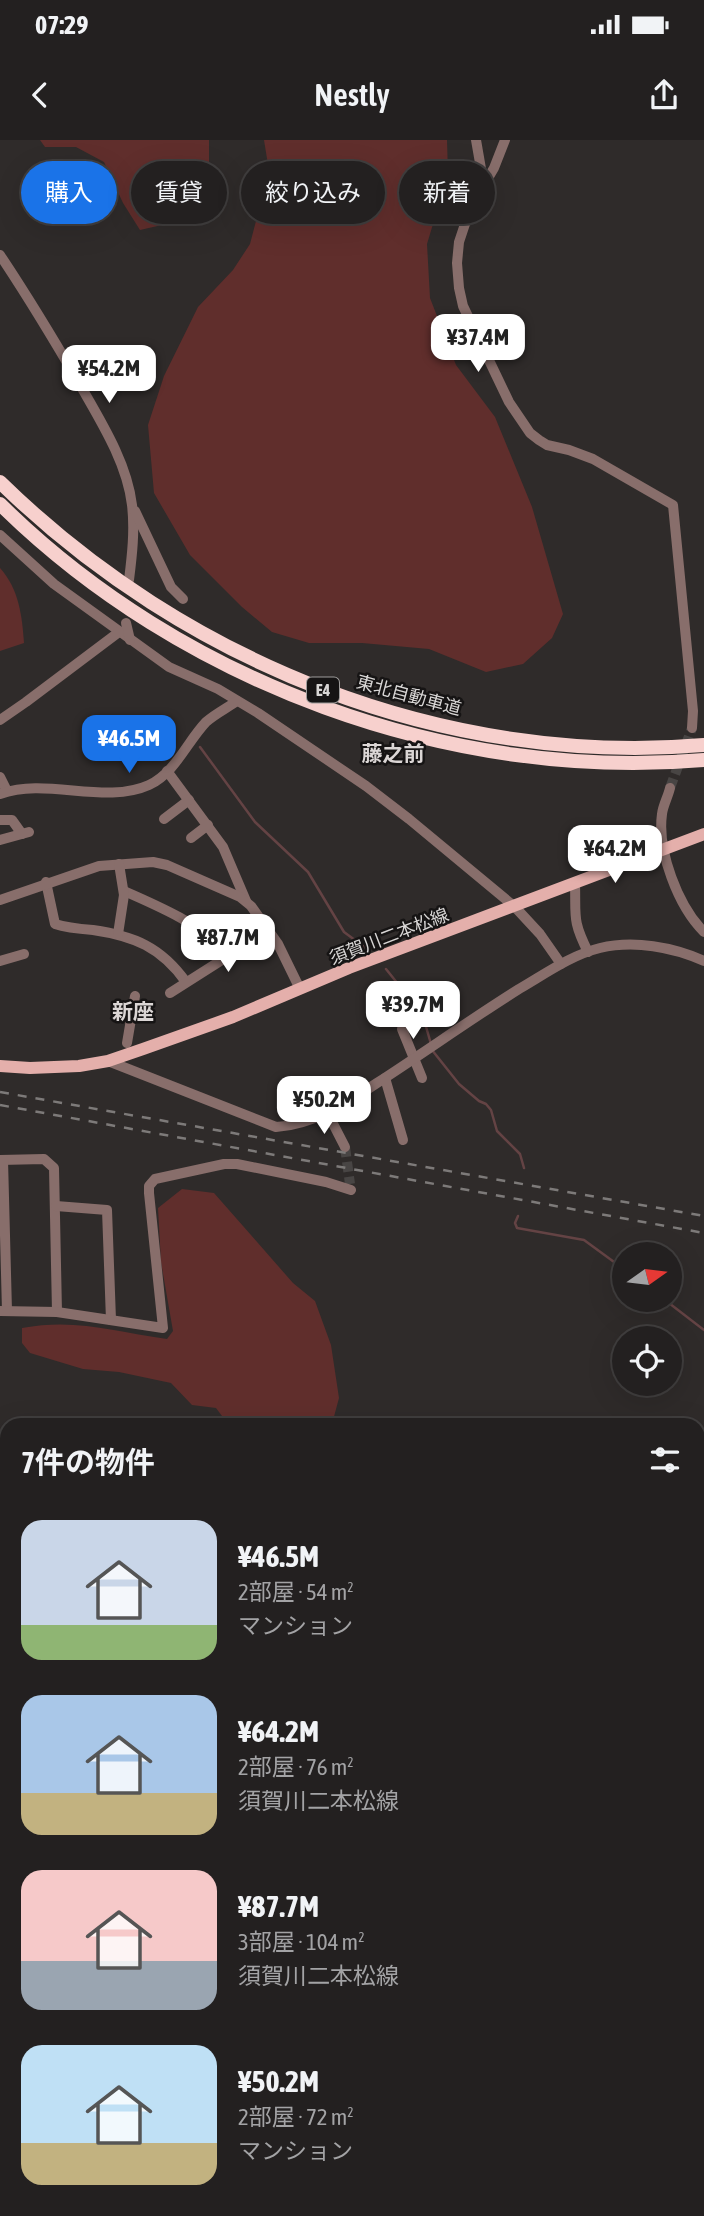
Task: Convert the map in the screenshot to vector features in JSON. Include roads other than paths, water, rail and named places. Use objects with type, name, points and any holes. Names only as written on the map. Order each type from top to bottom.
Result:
[{"type":"highway","name":"東北自動車道","points":[[0,482],[76,550],[162,611],[255,662],[305,683],[420,721],[504,737],[576,745],[704,745]]},
{"type":"highway","name":"東北自動車道","points":[[0,504],[64,561],[147,619],[196,649],[301,698],[416,735],[513,754],[648,763],[704,760]]},
{"type":"main road","name":"須賀川二本松線","points":[[0,1066],[79,1066],[108,1061],[233,1017],[349,968],[704,834]]},
{"type":"street","points":[[476,140],[480,161]]},
{"type":"street","points":[[495,165],[505,140]]},
{"type":"street","points":[[465,224],[459,242],[457,263],[463,306],[509,402],[530,433],[547,445],[593,459],[673,505],[692,723],[704,715]]},
{"type":"street","points":[[0,255],[91,404],[123,470],[132,504],[171,587],[183,599]]},
{"type":"street","points":[[129,580],[132,504]]},
{"type":"street","points":[[0,535],[54,584],[169,667],[218,689],[366,786],[515,907],[540,934],[561,964]]},
{"type":"street","points":[[126,623],[130,640]]},
{"type":"street","points":[[0,720],[119,632]]},
{"type":"street","points":[[0,778],[3,792],[36,788],[133,790],[156,781],[207,722],[237,701]]},
{"type":"street","points":[[167,771],[223,847],[246,902],[269,930],[288,962],[299,989]]},
{"type":"street","points":[[670,788],[662,812],[661,827],[665,849],[685,909],[704,932]]},
{"type":"street","points":[[164,819],[189,800]]},
{"type":"street","points":[[0,820],[12,820],[26,833],[0,840]]},
{"type":"street","points":[[191,838],[208,825]]},
{"type":"street","points":[[0,900],[99,866],[153,862],[167,865],[246,902]]},
{"type":"street","points":[[118,934],[124,891],[119,864]]},
{"type":"street","points":[[46,883],[55,924],[118,934],[136,940],[162,954],[186,982]]},
{"type":"street","points":[[575,883],[573,916],[588,952]]},
{"type":"street","points":[[124,891],[187,920],[231,954]]},
{"type":"street","points":[[170,993],[269,930]]},
{"type":"street","points":[[108,1061],[276,1127],[295,1126],[327,1112],[386,1077],[561,964],[588,952],[621,945],[653,947],[704,961]]},
{"type":"street","points":[[0,961],[24,954]]},
{"type":"street","points":[[127,1043],[135,996]]},
{"type":"street","points":[[402,1029],[422,1079]]},
{"type":"street","points":[[386,1077],[403,1140]]},
{"type":"street","points":[[327,1112],[345,1147]]},
{"type":"street","points":[[57,1312],[54,1168],[44,1159],[2,1160],[4,1311],[57,1312],[163,1328],[149,1193],[149,1186],[155,1180],[224,1164],[237,1164],[351,1189]]},
{"type":"street","points":[[56,1206],[107,1210],[111,1320]]},
{"type":"waterway","points":[[200,747],[255,822],[308,872],[344,932],[367,949]]},
{"type":"waterway","points":[[386,969],[398,984],[418,999],[431,1044]]},
{"type":"waterway","points":[[432,1050],[459,1084],[491,1110],[497,1131],[520,1154],[524,1168]]},
{"type":"waterway","points":[[518,1216],[515,1223],[517,1228],[584,1240],[612,1260]]},
{"type":"waterway","points":[[681,1312],[704,1330]]},
{"type":"tunnel","points":[[670,788],[692,728]]},
{"type":"tunnel","points":[[345,1147],[350,1184]]},
{"type":"railway","points":[[0,1092],[704,1216]]},
{"type":"railway","points":[[0,1105],[704,1233]]},
{"type":"district","name":"藤之前","points":[[393,753]]},
{"type":"district","name":"新座","points":[[133,1011]]}]
